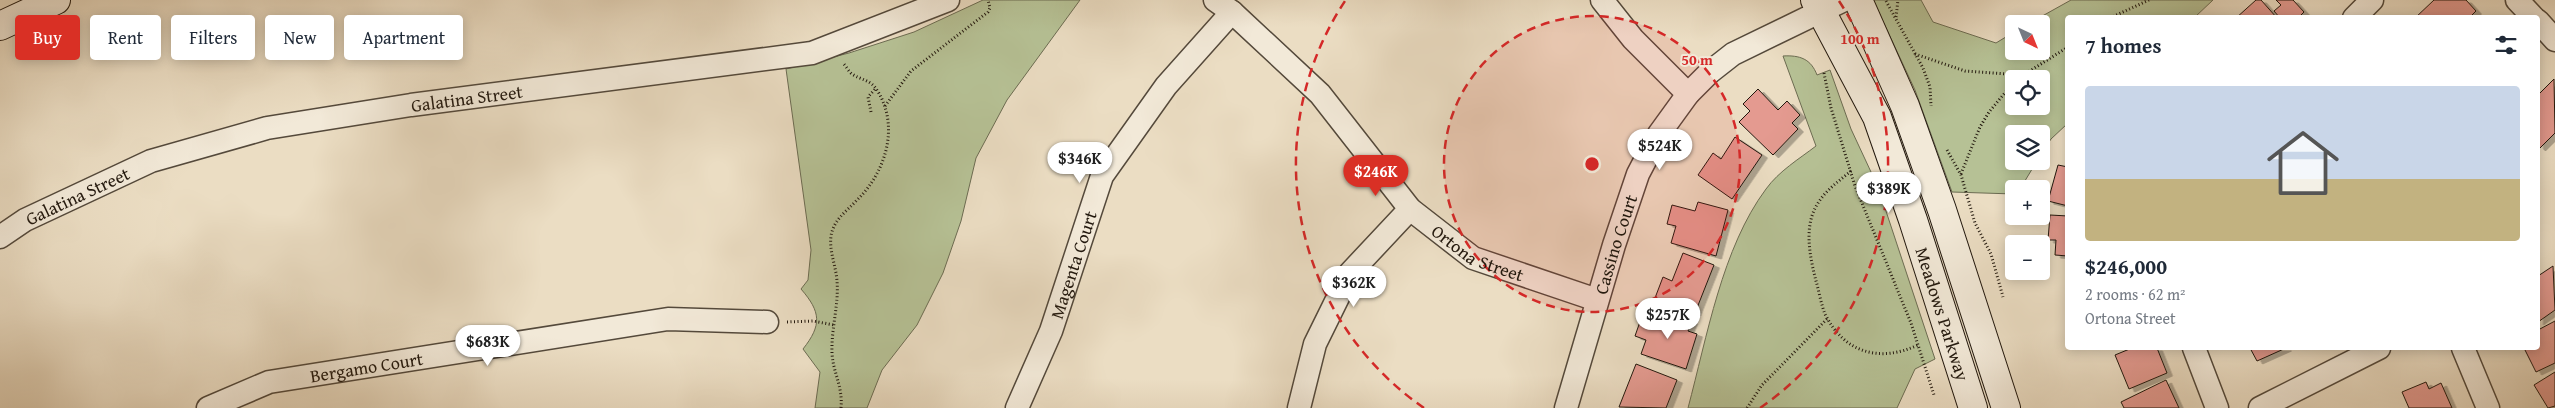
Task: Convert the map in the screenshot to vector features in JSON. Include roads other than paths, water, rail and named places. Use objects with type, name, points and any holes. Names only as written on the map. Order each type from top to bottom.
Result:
[{"type":"main road","points":[[0,26],[56,0]]},
{"type":"main road","name":"Meadows Parkway","points":[[1858,0],[1905,106],[1942,210],[2006,408]]},
{"type":"main road","name":"Meadows Parkway","points":[[1827,4],[1877,117],[1913,220],[1974,408]]},
{"type":"street","name":"Galatina Street","points":[[0,237],[25,220],[151,161],[267,128],[421,104],[812,53],[920,6],[948,0]]},
{"type":"street","points":[[1602,0],[1632,39],[1688,94]]},
{"type":"street","points":[[2357,15],[2372,0]]},
{"type":"street","points":[[2517,0],[2531,15]]},
{"type":"street","name":"Cassino Court","points":[[1566,408],[1597,300],[1638,174],[1659,134],[1688,94],[1710,72],[1733,54],[1827,4]]},
{"type":"street","name":"Ortona Street","points":[[1224,6],[1320,94],[1410,209],[1473,258],[1597,300]]},
{"type":"street","name":"Magenta Court","points":[[1017,408],[1051,331],[1102,176],[1224,6]]},
{"type":"street","points":[[2540,24],[2555,40]]},
{"type":"street","points":[[1299,408],[1315,344],[1350,273],[1410,209]]},
{"type":"street","name":"Bergamo Court","points":[[208,408],[269,382],[658,321],[767,322]]},
{"type":"street","points":[[2195,350],[2217,408]]},
{"type":"street","points":[[2260,408],[2375,350]]},
{"type":"street","points":[[2464,350],[2488,408]]}]
